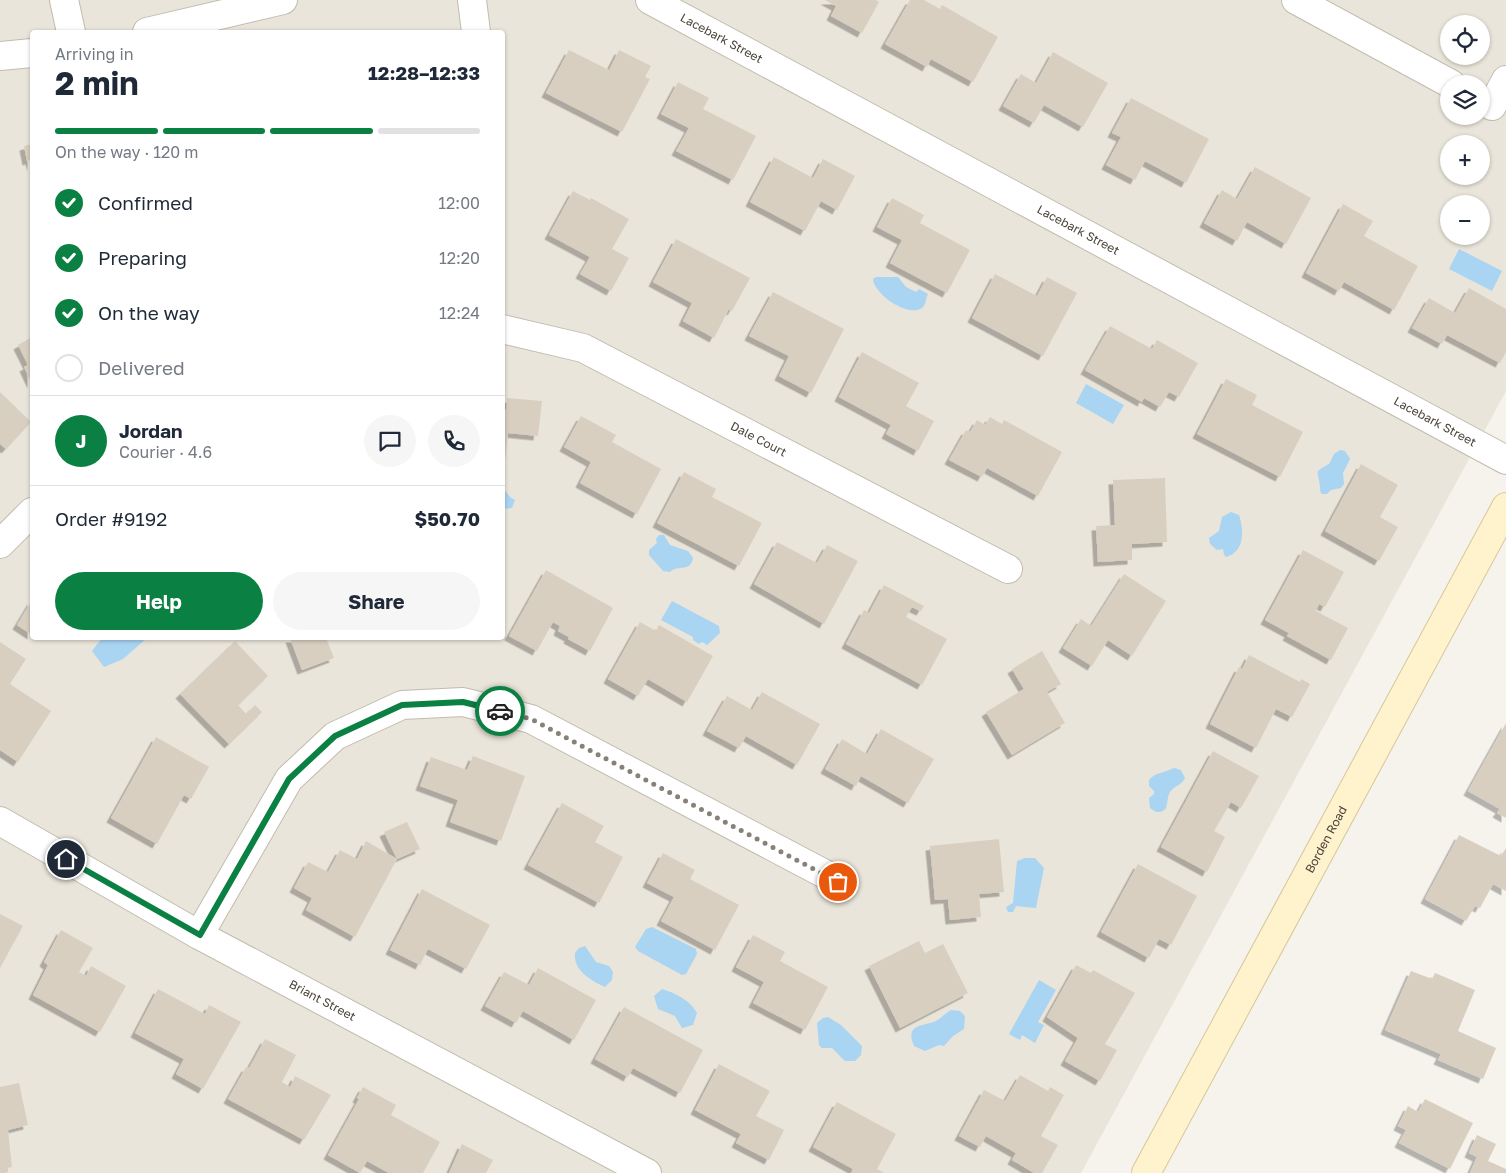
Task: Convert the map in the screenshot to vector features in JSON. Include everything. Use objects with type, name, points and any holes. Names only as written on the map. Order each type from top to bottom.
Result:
[{"type":"main road","name":"Borden Road","points":[[1146,1173],[1504,515]]},
{"type":"street","points":[[64,0],[72,30]]},
{"type":"street","points":[[156,30],[283,0]]},
{"type":"street","points":[[472,0],[476,30]]},
{"type":"street","name":"Lacebark Street","points":[[650,0],[1506,460]]},
{"type":"street","points":[[1296,0],[1440,78]]},
{"type":"street","points":[[0,56],[30,53]]},
{"type":"street","points":[[1490,105],[1492,106],[1506,80]]},
{"type":"street","name":"Dale Court","points":[[505,330],[583,348],[1008,569]]},
{"type":"street","points":[[0,544],[30,514]]},
{"type":"street","points":[[200,935],[289,779],[335,736],[402,705],[463,702],[531,719],[838,882]]},
{"type":"street","name":"Briant Street","points":[[0,821],[200,935],[647,1173]]},
{"type":"shaded area","points":[[0,0],[1506,0],[1506,391],[1081,1173],[0,1173]]},
{"type":"water","points":[[1459,249],[1502,271],[1492,291],[1449,269]]},
{"type":"water","points":[[876,277],[898,277],[906,287],[916,292],[919,289],[928,294],[925,305],[916,310],[909,310],[893,303],[875,285],[873,279]]},
{"type":"water","points":[[1086,384],[1124,405],[1113,424],[1076,403]]},
{"type":"water","points":[[1340,450],[1345,451],[1350,459],[1343,473],[1344,484],[1341,488],[1331,490],[1327,494],[1322,494],[1318,471],[1329,464],[1334,454]]},
{"type":"water","points":[[505,491],[515,500],[512,508],[505,509]]},
{"type":"water","points":[[1231,512],[1239,515],[1242,527],[1242,540],[1237,550],[1226,557],[1223,549],[1217,550],[1210,544],[1209,538],[1219,531],[1222,517]]},
{"type":"water","points":[[659,535],[664,535],[670,545],[688,551],[693,558],[687,567],[670,572],[663,571],[649,555],[649,550],[657,543],[656,539]]},
{"type":"water","points":[[672,601],[719,626],[720,633],[707,645],[702,642],[699,644],[693,640],[693,637],[661,620]]},
{"type":"water","points":[[100,640],[145,640],[123,659],[104,667],[92,651]]},
{"type":"water","points":[[1174,768],[1181,770],[1185,778],[1170,792],[1166,808],[1161,812],[1156,812],[1150,808],[1149,798],[1154,794],[1154,791],[1149,786],[1149,780],[1157,774]]},
{"type":"water","points":[[1025,858],[1035,858],[1044,868],[1036,908],[1016,906],[1013,912],[1008,912],[1006,907],[1013,903],[1017,861]]},
{"type":"water","points":[[652,927],[696,949],[697,954],[686,974],[682,975],[638,951],[635,947],[646,929]]},
{"type":"water","points":[[585,946],[596,962],[609,966],[613,972],[612,980],[605,987],[589,978],[577,965],[575,953],[579,948]]},
{"type":"water","points":[[1039,980],[1056,990],[1038,1022],[1044,1025],[1035,1043],[1022,1035],[1020,1040],[1009,1034]]},
{"type":"water","points":[[662,989],[682,998],[694,1008],[697,1013],[693,1025],[682,1028],[675,1016],[658,1009],[654,996]]},
{"type":"water","points":[[951,1010],[960,1011],[965,1016],[964,1029],[953,1036],[944,1046],[939,1045],[925,1051],[914,1046],[911,1034],[913,1030],[936,1021]]},
{"type":"water","points":[[828,1017],[841,1025],[862,1046],[861,1055],[855,1061],[845,1061],[832,1048],[822,1048],[819,1045],[817,1023],[823,1018]]},
{"type":"building","points":[[825,0],[876,0],[879,2],[862,33],[831,16],[836,6]]},
{"type":"building","points":[[910,0],[924,0],[940,9],[942,5],[998,37],[973,82],[931,59],[927,67],[885,44]]},
{"type":"building","points":[[569,50],[609,70],[619,50],[651,66],[645,77],[650,79],[622,132],[546,93]]},
{"type":"building","points":[[1053,52],[1108,83],[1083,127],[1044,105],[1034,123],[1003,106],[1021,74],[1036,83]]},
{"type":"building","points":[[678,82],[709,98],[703,109],[756,136],[733,180],[676,151],[689,128],[661,114]]},
{"type":"building","points":[[1131,98],[1209,139],[1186,183],[1145,161],[1135,180],[1106,165],[1121,137],[1112,133]]},
{"type":"building","points":[[30,144],[30,160],[27,161],[24,146]]},
{"type":"building","points":[[774,157],[813,178],[823,159],[855,176],[837,210],[821,201],[805,231],[750,202]]},
{"type":"building","points":[[1255,167],[1311,198],[1286,244],[1247,222],[1237,241],[1204,223],[1222,190],[1237,199]]},
{"type":"building","points":[[573,191],[590,200],[591,198],[629,219],[612,249],[629,258],[611,291],[580,274],[590,257],[549,235]]},
{"type":"building","points":[[892,198],[924,215],[920,223],[970,250],[947,293],[890,263],[902,240],[877,227]]},
{"type":"building","points":[[1343,204],[1373,221],[1364,236],[1418,266],[1394,310],[1344,282],[1339,291],[1306,273]]},
{"type":"building","points":[[676,239],[750,278],[732,311],[729,309],[714,338],[683,321],[692,303],[653,282]]},
{"type":"building","points":[[995,274],[1037,296],[1047,277],[1077,293],[1043,356],[972,318]]},
{"type":"building","points":[[1469,288],[1506,309],[1506,352],[1500,363],[1447,335],[1442,344],[1412,328],[1429,298],[1455,313]]},
{"type":"building","points":[[773,292],[844,329],[811,393],[779,376],[789,356],[749,336]]},
{"type":"building","points":[[1110,326],[1152,349],[1157,340],[1198,363],[1179,397],[1169,392],[1160,407],[1144,398],[1142,402],[1085,370]]},
{"type":"building","points":[[30,338],[30,380],[24,367],[28,365],[18,345]]},
{"type":"building","points":[[862,352],[919,383],[906,406],[934,421],[918,451],[886,434],[891,425],[839,397]]},
{"type":"building","points":[[1226,379],[1257,395],[1252,405],[1303,432],[1280,477],[1197,434]]},
{"type":"building","points":[[0,392],[30,423],[6,449],[0,444]]},
{"type":"building","points":[[507,398],[542,401],[538,436],[508,433],[505,461],[505,410]]},
{"type":"building","points":[[581,416],[616,435],[612,442],[661,469],[637,514],[580,483],[591,462],[564,447]]},
{"type":"building","points":[[990,417],[1002,424],[1004,420],[1062,452],[1038,496],[987,468],[982,477],[949,460],[966,430],[970,432],[977,420],[985,425]]},
{"type":"building","points":[[1361,464],[1398,485],[1380,517],[1398,527],[1379,561],[1325,531]]},
{"type":"building","points":[[684,472],[716,489],[712,497],[762,523],[739,566],[657,523]]},
{"type":"building","points":[[1165,478],[1167,542],[1132,544],[1132,560],[1098,562],[1096,526],[1115,525],[1113,480]]},
{"type":"building","points":[[777,542],[817,563],[827,545],[858,561],[824,624],[754,584]]},
{"type":"building","points":[[1303,550],[1344,572],[1325,607],[1319,604],[1316,611],[1348,628],[1331,660],[1287,636],[1289,633],[1265,620]]},
{"type":"building","points":[[546,570],[613,608],[590,651],[568,639],[569,637],[558,631],[560,626],[553,622],[537,651],[509,636]]},
{"type":"building","points":[[1124,574],[1166,601],[1132,656],[1108,640],[1092,666],[1063,648],[1081,619],[1091,626]]},
{"type":"building","points":[[884,585],[924,606],[921,611],[912,607],[906,617],[947,639],[922,685],[846,644],[864,610],[869,613]]},
{"type":"building","points":[[30,603],[30,634],[17,625]]},
{"type":"building","points":[[640,622],[656,631],[659,625],[713,656],[687,702],[648,679],[638,696],[608,679]]},
{"type":"building","points":[[291,640],[327,640],[334,658],[302,670]]},
{"type":"building","points":[[235,641],[268,676],[238,705],[246,714],[255,705],[262,712],[229,744],[180,694]]},
{"type":"building","points":[[0,642],[26,659],[10,684],[51,711],[18,762],[0,750]]},
{"type":"building","points":[[1042,651],[1061,684],[1047,692],[1065,723],[1012,755],[986,712],[1024,689],[1012,669]]},
{"type":"building","points":[[1249,655],[1300,682],[1301,679],[1310,684],[1292,717],[1276,709],[1256,748],[1210,724],[1239,667],[1242,669]]},
{"type":"building","points":[[762,692],[820,724],[797,765],[746,736],[739,748],[707,731],[727,696],[752,710]]},
{"type":"building","points":[[1506,723],[1506,818],[1497,813],[1500,809],[1468,791]]},
{"type":"building","points":[[881,729],[934,759],[908,803],[861,776],[856,786],[825,769],[842,739],[867,754]]},
{"type":"building","points":[[156,737],[209,767],[191,799],[184,795],[157,844],[111,818]]},
{"type":"building","points":[[1213,751],[1259,776],[1241,808],[1231,802],[1214,831],[1225,837],[1207,872],[1161,847]]},
{"type":"building","points":[[473,756],[525,776],[501,841],[450,822],[458,800],[420,786],[431,757],[467,770]]},
{"type":"building","points":[[562,803],[604,826],[595,842],[623,857],[599,903],[528,865]]},
{"type":"building","points":[[407,822],[420,849],[397,859],[384,832]]},
{"type":"building","points":[[1459,835],[1501,856],[1506,848],[1506,891],[1493,884],[1480,908],[1475,906],[1466,921],[1425,899]]},
{"type":"building","points":[[999,839],[1004,892],[979,894],[981,917],[950,920],[948,899],[935,900],[930,846]]},
{"type":"building","points":[[366,841],[397,859],[355,937],[306,910],[312,898],[294,888],[308,862],[328,872],[340,850],[357,859]]},
{"type":"building","points":[[663,853],[695,870],[690,879],[739,905],[715,950],[661,921],[674,897],[647,883]]},
{"type":"building","points":[[1138,864],[1197,896],[1171,945],[1159,939],[1149,958],[1101,932]]},
{"type":"building","points":[[422,889],[490,925],[466,969],[428,949],[420,965],[390,950]]},
{"type":"building","points":[[0,914],[23,926],[0,968]]},
{"type":"building","points":[[61,930],[93,948],[79,972],[86,976],[91,966],[126,986],[100,1032],[33,995],[48,965],[44,962]]},
{"type":"building","points":[[753,935],[785,952],[780,961],[828,987],[805,1030],[753,1003],[764,982],[736,967]]},
{"type":"building","points":[[919,941],[925,953],[943,944],[968,993],[900,1028],[869,966]]},
{"type":"building","points":[[1076,965],[1091,973],[1093,970],[1135,993],[1105,1044],[1117,1050],[1100,1081],[1065,1061],[1078,1038],[1047,1017]]},
{"type":"building","points":[[538,968],[596,1000],[574,1040],[523,1011],[516,1023],[485,1006],[504,972],[529,985]]},
{"type":"building","points":[[1411,971],[1432,979],[1435,973],[1475,990],[1458,1031],[1496,1048],[1483,1079],[1438,1060],[1441,1054],[1385,1030]]},
{"type":"building","points":[[158,989],[205,1014],[209,1005],[241,1022],[203,1089],[176,1074],[184,1059],[135,1033]]},
{"type":"building","points":[[624,1007],[703,1050],[680,1093],[633,1068],[628,1077],[595,1059]]},
{"type":"building","points":[[265,1039],[296,1055],[282,1082],[290,1087],[295,1076],[331,1095],[304,1140],[228,1099],[246,1067],[249,1068]]},
{"type":"building","points":[[719,1064],[770,1091],[756,1116],[784,1130],[769,1160],[736,1143],[741,1134],[695,1110]]},
{"type":"building","points":[[1020,1075],[1048,1091],[1050,1087],[1064,1095],[1041,1136],[1058,1145],[1042,1173],[1034,1173],[1012,1160],[1016,1153],[986,1136],[980,1147],[959,1136],[984,1090],[1005,1101]]},
{"type":"building","points":[[19,1083],[28,1125],[8,1130],[12,1167],[7,1168],[7,1173],[0,1173],[0,1087]]},
{"type":"building","points":[[363,1087],[396,1105],[391,1115],[440,1142],[423,1173],[389,1173],[367,1161],[360,1173],[328,1155],[359,1099],[357,1098]]},
{"type":"building","points":[[1425,1099],[1473,1123],[1450,1169],[1399,1143],[1406,1130],[1398,1126],[1408,1106],[1418,1112]]},
{"type":"building","points":[[837,1102],[896,1134],[877,1169],[884,1173],[851,1173],[853,1169],[813,1147]]},
{"type":"building","points":[[1477,1135],[1496,1144],[1488,1161],[1506,1169],[1506,1173],[1470,1173],[1477,1157],[1469,1153]]},
{"type":"building","points":[[462,1144],[493,1160],[486,1173],[449,1173]]},
{"type":"way so far","points":[[500,711],[531,719],[838,882]]},
{"type":"route","points":[[66,859],[200,935],[289,779],[335,736],[402,705],[463,702],[500,711]]}]
